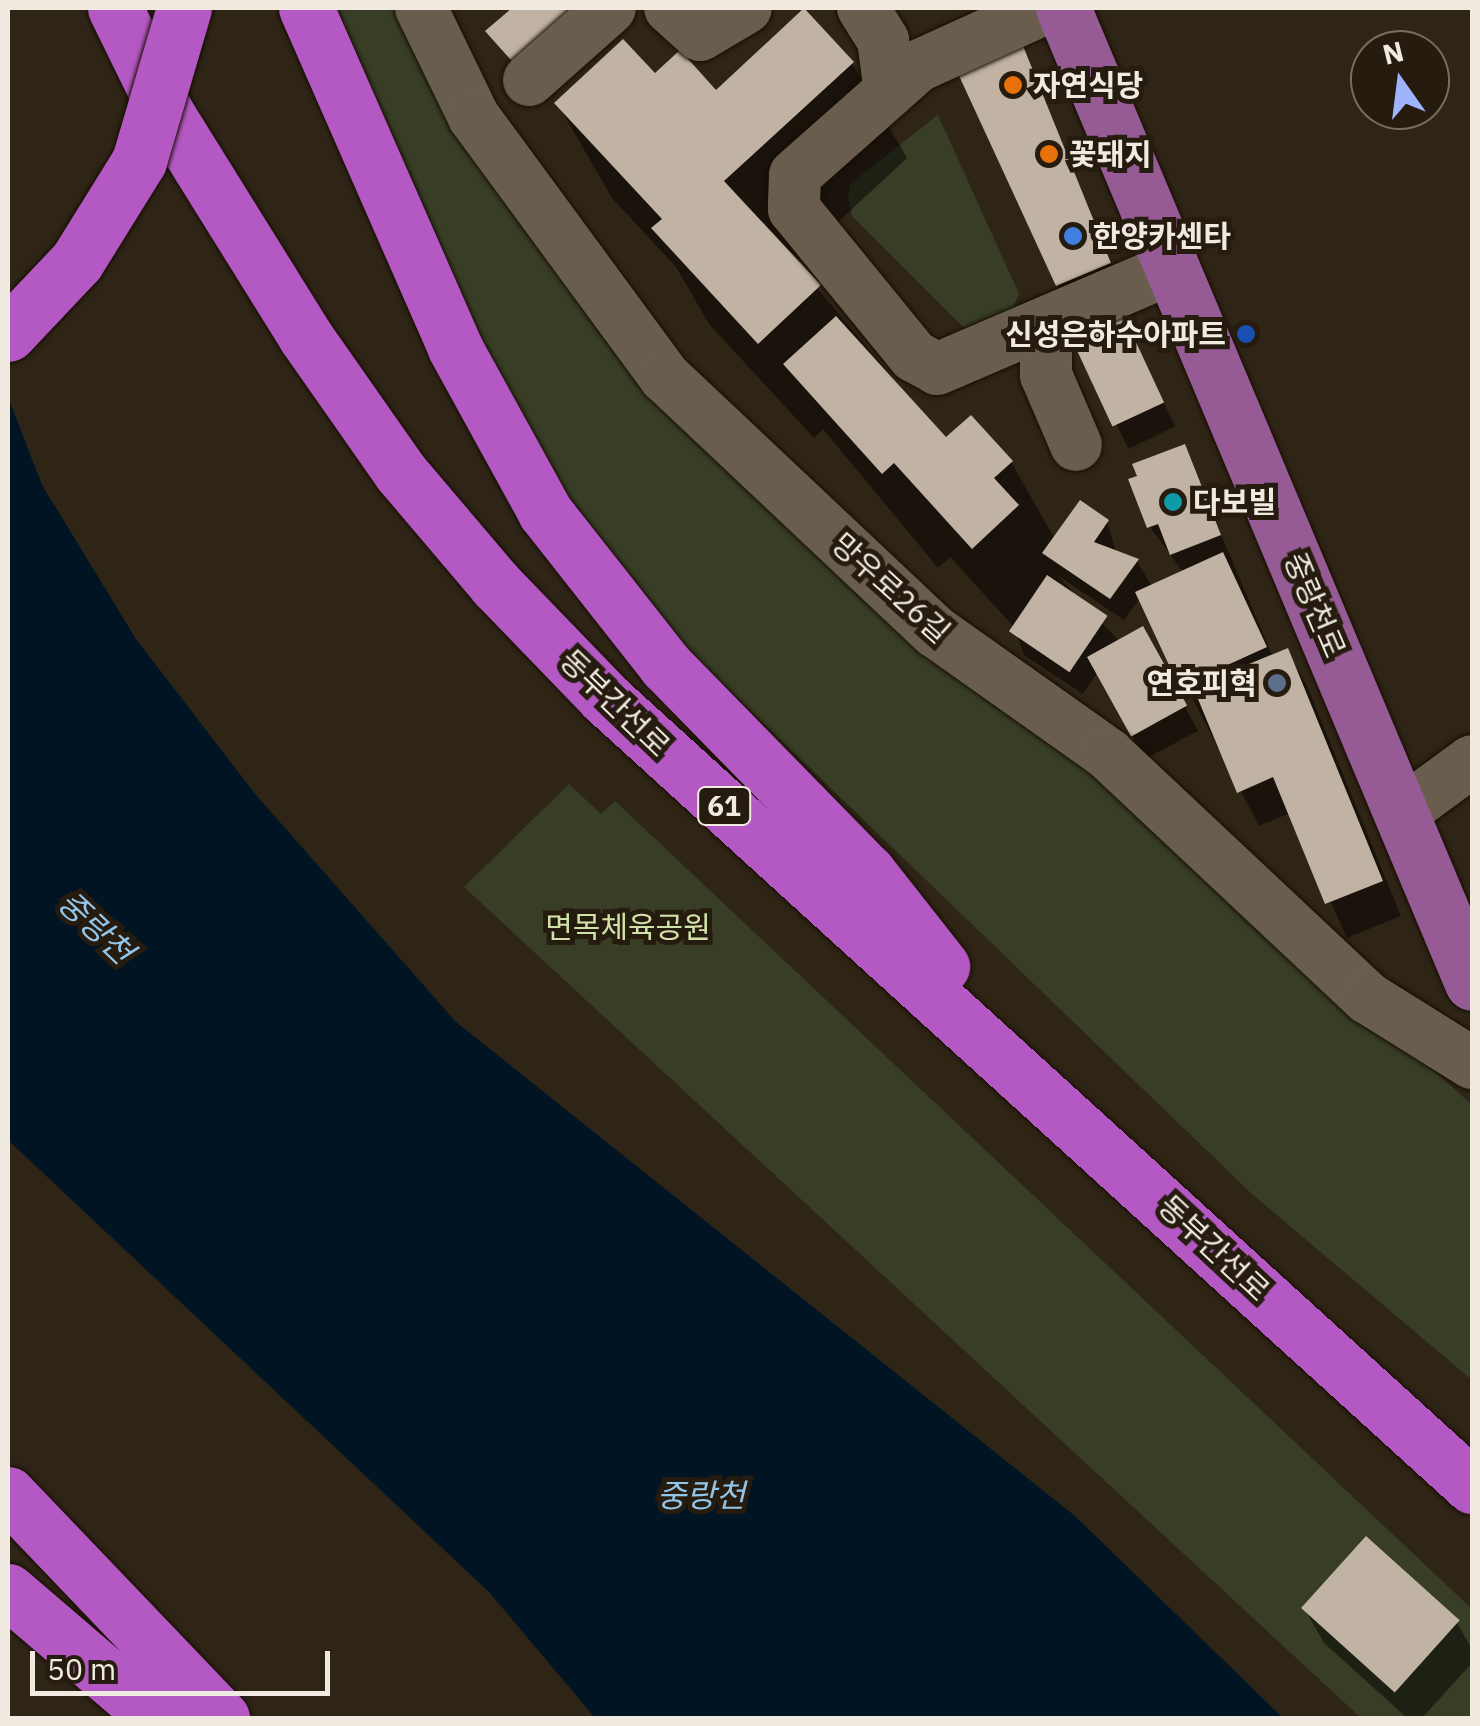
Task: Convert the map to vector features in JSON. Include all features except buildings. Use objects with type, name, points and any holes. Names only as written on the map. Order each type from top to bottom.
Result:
[{"type":"highway","name":"동부간선로","points":[[115,8],[167,114],[305,336],[401,474],[496,585],[606,698],[1034,1083],[1472,1486]]},
{"type":"highway","points":[[8,334],[77,261],[140,161],[184,8]]},
{"type":"highway","points":[[306,8],[455,348],[545,512],[666,666],[868,872],[1034,1083]]},
{"type":"highway","points":[[8,1494],[222,1718]]},
{"type":"highway","points":[[8,1591],[156,1718]]},
{"type":"main road","name":"중랑천로","points":[[1063,8],[1170,268],[1404,812],[1472,983]]},
{"type":"street","name":"망우로26길","points":[[422,8],[474,117],[664,377],[925,623],[1108,754],[1368,998],[1472,1063]]},
{"type":"street","points":[[528,80],[610,8]]},
{"type":"street","points":[[670,8],[700,35],[746,8]]},
{"type":"street","points":[[863,8],[883,40],[890,91]]},
{"type":"street","points":[[1046,8],[961,41],[890,91],[795,175],[794,209],[926,367],[948,366],[1170,268]]},
{"type":"street","points":[[1046,324],[1046,375],[1076,446]]},
{"type":"street","points":[[1404,812],[1472,761]]},
{"type":"green space","points":[[317,8],[403,8],[446,103],[591,321],[722,454],[1106,772],[1472,1105],[1472,1380],[1252,1194],[653,617],[546,476]]},
{"type":"green space","points":[[938,115],[1019,294],[1012,310],[964,328],[852,216],[848,198],[850,184]]},
{"type":"green space","name":"면목체육공원","points":[[569,784],[601,814],[615,801],[1472,1609],[1472,1718],[1361,1718],[464,887]]},
{"type":"water","name":"중랑천","points":[[8,397],[42,485],[136,639],[256,795],[456,1022],[1075,1516],[1283,1718],[953,1718],[929,1700],[926,1718],[595,1718],[489,1592],[8,1140]]},
{"type":"waterway","name":"중랑천","points":[[852,1635],[941,1718]]},
{"type":"place","name":"자연식당","points":[[1013,85]]},
{"type":"place","name":"꽃돼지","points":[[1049,154]]},
{"type":"place","name":"한양카센타","points":[[1073,236]]},
{"type":"place","name":"신성은하수아파트","points":[[1246,334]]},
{"type":"place","name":"다보빌","points":[[1173,502]]},
{"type":"place","name":"연호피혁","points":[[1277,683]]}]
